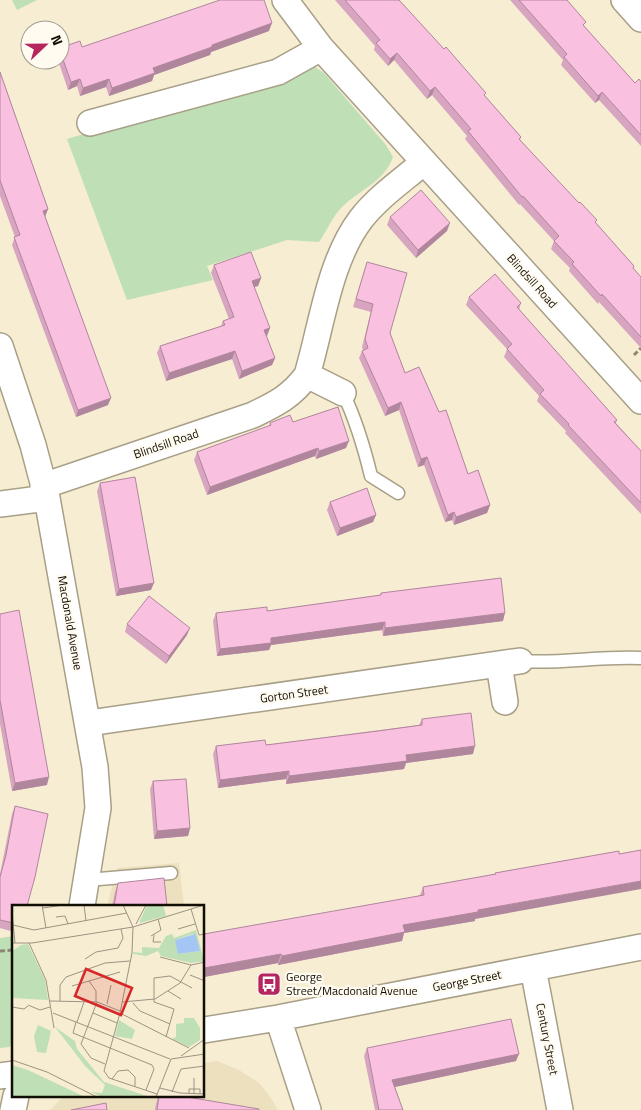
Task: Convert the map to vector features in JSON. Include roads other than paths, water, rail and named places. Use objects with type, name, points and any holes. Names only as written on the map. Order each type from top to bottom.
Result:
[{"type":"street","name":"Blindsill Road","points":[[285,0],[321,48],[641,401]]},
{"type":"street","points":[[624,0],[641,19]]},
{"type":"street","points":[[90,123],[278,72],[321,48]]},
{"type":"street","name":"Blindsill Road","points":[[0,504],[45,492],[254,415],[283,400],[307,375],[334,276],[345,246],[361,219],[424,162]]},
{"type":"street","name":"Macdonald Avenue","points":[[0,346],[24,416],[45,492],[89,723],[98,808],[82,905]]},
{"type":"street","points":[[307,375],[343,394]]},
{"type":"street","points":[[505,702],[510,663]]},
{"type":"street","name":"Gorton Street","points":[[89,723],[510,663]]},
{"type":"street","name":"George Street","points":[[205,1030],[278,1018],[641,947]]},
{"type":"street","name":"Century Street","points":[[533,968],[560,1110]]},
{"type":"street","points":[[278,1018],[308,1110]]},
{"type":"lane","points":[[343,394],[353,413],[371,476],[398,493]]},
{"type":"lane","points":[[510,663],[541,663],[598,658],[641,658]]},
{"type":"lane","points":[[87,880],[171,873]]},
{"type":"place","name":"George Street/Macdonald Avenue","points":[[269,984]]}]
